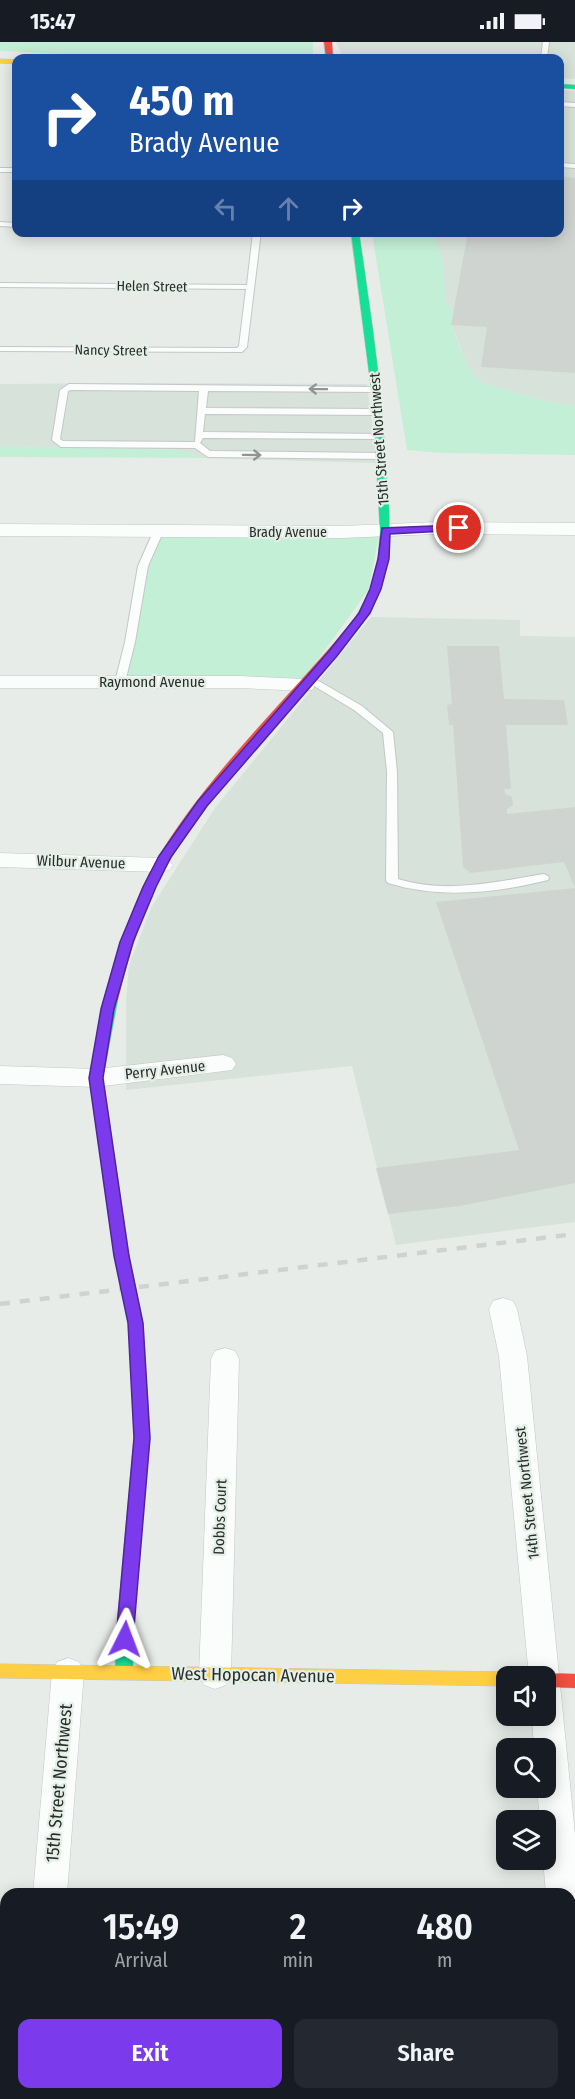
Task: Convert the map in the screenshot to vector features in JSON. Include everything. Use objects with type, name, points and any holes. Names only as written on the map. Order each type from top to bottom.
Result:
[{"type":"street","name":"15th Street Northwest","points":[[124,1672],[125,1623],[142,1438],[136,1323],[122,1256],[96,1078],[108,1009],[126,942],[161,865],[202,803],[333,654],[364,613],[376,589],[383,559],[385,531],[381,437],[356,237]]},
{"type":"street","name":"Brady Avenue","points":[[0,530],[284,532],[436,528],[575,529]]},
{"type":"street","name":"Raymond Avenue","points":[[0,682],[307,682]]},
{"type":"street","name":"Wilbur Avenue","points":[[0,860],[161,865]]},
{"type":"street","name":"Perry Avenue","points":[[0,1075],[96,1078],[223,1064]]},
{"type":"street","name":"14th Street Northwest","points":[[503,1309],[513,1356],[544,1666]]},
{"type":"street","name":"Dobbs Court","points":[[215,1675],[225,1359]]},
{"type":"street","name":"West Hopocan Avenue","points":[[0,1671],[496,1679]]},
{"type":"street","name":"15th Street Northwest","points":[[50,1888],[68,1672]]},
{"type":"street","points":[[556,1680],[575,1682]]},
{"type":"street","points":[[549,1726],[563,1888]]},
{"type":"lane","points":[[249,287],[256,237]]},
{"type":"lane","name":"Helen Street","points":[[0,285],[249,287]]},
{"type":"lane","name":"Nancy Street","points":[[0,348],[233,352],[243,347],[249,287]]},
{"type":"lane","points":[[376,390],[69,387],[64,390],[56,441],[61,444],[381,437]]},
{"type":"lane","points":[[204,388],[198,440],[208,454],[382,456]]},
{"type":"lane","points":[[202,411],[379,412]]},
{"type":"lane","points":[[120,682],[130,642],[143,566],[159,530]]},
{"type":"lane","points":[[307,682],[358,708],[388,732],[392,772],[392,881],[412,888],[450,890],[544,878]]},
{"type":"shaded area","points":[[336,42],[575,42],[575,79],[564,78],[564,54],[341,54]]},
{"type":"shaded area","points":[[564,90],[575,91],[575,406],[550,402],[481,383],[469,370],[451,323],[453,312],[446,302],[435,239],[432,237],[564,237]]},
{"type":"shaded area","points":[[0,384],[367,384],[377,463],[204,458],[179,450],[0,446]]},
{"type":"shaded area","points":[[371,617],[520,620],[520,636],[575,637],[575,1222],[396,1245],[352,1066],[126,1090],[126,1001],[129,965],[152,906],[215,808]]},
{"type":"green space","points":[[0,42],[313,42],[313,54],[66,54],[0,51]]},
{"type":"green space","points":[[373,237],[432,237],[435,239],[442,258],[446,302],[453,312],[451,323],[469,370],[481,383],[550,402],[575,406],[575,455],[442,453],[407,450]]},
{"type":"green space","points":[[0,446],[179,450],[204,458],[0,457]]},
{"type":"green space","points":[[163,532],[379,534],[369,589],[302,682],[127,677],[148,566]]},
{"type":"building","points":[[564,177],[575,178],[575,373],[481,367],[487,327],[451,325],[467,237],[564,237]]},
{"type":"building","points":[[447,646],[499,646],[504,699],[564,700],[568,725],[506,725],[511,789],[504,789],[505,794],[512,797],[513,805],[507,809],[507,814],[575,807],[575,888],[564,862],[471,873],[463,867],[453,725],[449,725],[447,705],[452,704]]},
{"type":"building","points":[[575,888],[575,1183],[460,1206],[388,1214],[376,1168],[519,1150],[436,902]]},
{"type":"railway","points":[[0,1304],[575,1234]]},
{"type":"traffic: fast","points":[[564,86],[575,87]]},
{"type":"traffic: fast","points":[[356,237],[378,404],[385,531],[383,559],[376,589],[359,620]]},
{"type":"traffic: fast","points":[[111,999],[96,1078],[122,1256]]},
{"type":"traffic: fast","points":[[124,1672],[125,1623],[142,1438],[136,1323]]},
{"type":"traffic: slow","points":[[0,61],[12,62]]},
{"type":"traffic: slow","points":[[0,1671],[496,1679]]},
{"type":"traffic: jam","points":[[328,42],[330,54]]},
{"type":"traffic: jam","points":[[111,999],[133,926],[166,856],[210,794],[359,620]]},
{"type":"traffic: jam","points":[[122,1256],[136,1323]]},
{"type":"traffic: jam","points":[[556,1680],[575,1681]]},
{"type":"route","points":[[125,1639],[142,1438],[136,1323],[113,1202],[96,1078],[108,1009],[126,942],[149,887],[166,856],[202,803],[333,654],[364,613],[376,589],[383,559],[385,531],[459,528]]}]
